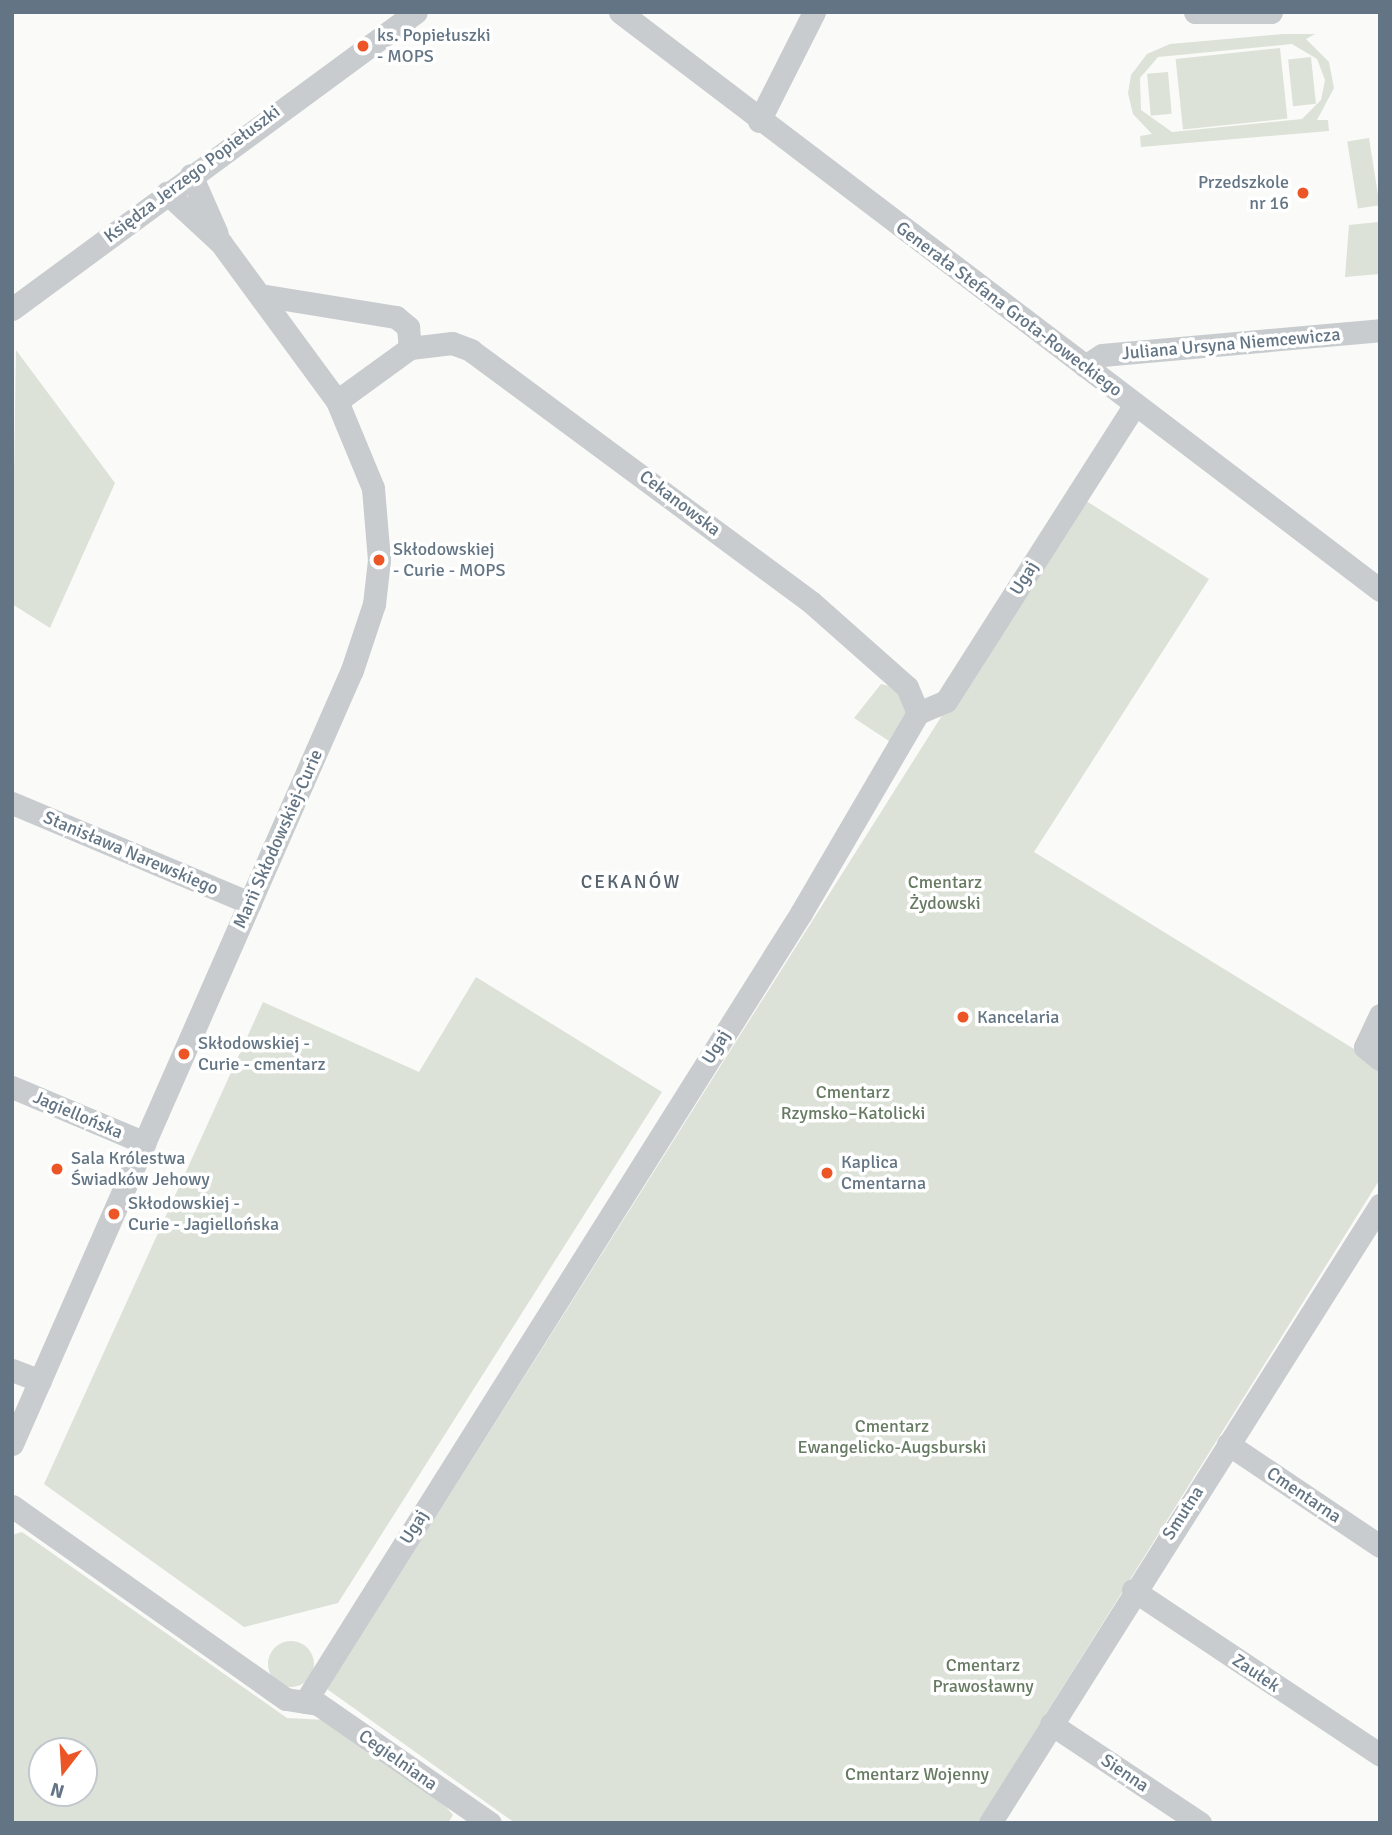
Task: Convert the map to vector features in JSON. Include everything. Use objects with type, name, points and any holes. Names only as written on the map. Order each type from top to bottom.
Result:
[{"type":"street","name":"Księdza Jerzego Popiełuszki","points":[[373,38],[401,12]]},
{"type":"street","name":"Księdza Jerzego Popiełuszki","points":[[12,309],[373,38],[416,12]]},
{"type":"street","name":"Generała Stefana Grota-Roweckiego","points":[[608,12],[638,29]]},
{"type":"street","name":"Generała Stefana Grota-Roweckiego","points":[[620,12],[638,29],[1380,590]]},
{"type":"street","points":[[759,121],[814,12]]},
{"type":"street","points":[[1195,12],[1271,12]]},
{"type":"street","name":"Marii Skłodowskiej-Curie","points":[[191,175],[221,243]]},
{"type":"street","name":"Marii Skłodowskiej-Curie","points":[[12,1444],[250,903],[374,604],[379,560],[373,488],[337,401],[221,243],[167,193]]},
{"type":"street","points":[[260,295],[396,317],[408,327],[410,348]]},
{"type":"street","name":"Juliana Ursyna Niemcewicza","points":[[1085,366],[1102,355],[1380,330]]},
{"type":"street","name":"Cekanowska","points":[[337,401],[410,348],[452,343],[491,363],[811,602],[907,687],[918,713]]},
{"type":"street","name":"Ugaj","points":[[305,1702],[801,913],[918,713],[946,701],[1135,404]]},
{"type":"street","name":"Stanisława Narewskiego","points":[[12,803],[250,903]]},
{"type":"street","points":[[1380,1015],[1365,1047],[1380,1059]]},
{"type":"street","name":"Jagiellońska","points":[[12,1087],[145,1143]]},
{"type":"street","name":"Smutna","points":[[990,1823],[1133,1590],[1380,1205]]},
{"type":"street","points":[[12,1370],[40,1381]]},
{"type":"street","name":"Cmentarna","points":[[1227,1444],[1380,1546]]},
{"type":"street","name":"Cegielniana","points":[[12,1506],[286,1699],[318,1704],[489,1823]]},
{"type":"street","name":"Zaułek","points":[[1133,1590],[1380,1755]]},
{"type":"street","name":"Sienna","points":[[1051,1724],[1200,1823]]},
{"type":"green space","points":[[1283,34],[1315,34],[1306,39],[1329,62],[1334,88],[1317,120],[1328,120],[1329,131],[1141,147],[1140,136],[1152,134],[1133,114],[1128,93],[1131,75],[1147,54],[1170,44]],"holes":[[[1292,44],[1317,59],[1325,80],[1321,100],[1302,119],[1172,132],[1141,110],[1140,78],[1158,57]]]},
{"type":"green space","points":[[1280,48],[1287,119],[1183,130],[1176,59]]},
{"type":"green space","points":[[1311,57],[1316,104],[1293,106],[1288,59]]},
{"type":"green space","points":[[1168,72],[1172,114],[1151,116],[1147,74]]},
{"type":"green space","points":[[1369,138],[1380,205],[1358,209],[1347,141]]},
{"type":"green space","points":[[1378,222],[1380,274],[1345,277],[1349,225]]},
{"type":"green space","points":[[16,350],[115,483],[50,628],[12,604]]},
{"type":"green space","points":[[1080,497],[1209,579],[1034,852],[1380,1065],[1380,1179],[978,1823],[515,1823],[327,1689]]},
{"type":"green space","points":[[881,684],[894,687],[909,709],[892,743],[854,718]]},
{"type":"green space","points":[[476,977],[662,1092],[338,1603],[244,1627],[44,1484],[263,1002],[419,1072]]},
{"type":"green space","points":[[22,1532],[287,1718],[326,1720],[436,1795],[453,1815],[448,1823],[12,1823],[12,1535]]},
{"type":"green space","points":[[291,1641],[307,1648],[314,1664],[307,1680],[291,1687],[275,1680],[268,1664],[275,1648]]},
{"type":"place","name":"ks. Popiełuszki - MOPS","points":[[363,46]]},
{"type":"place","name":"Przedszkole nr 16","points":[[1303,193]]},
{"type":"place","name":"Skłodowskiej - Curie - MOPS","points":[[379,560]]},
{"type":"place","name":"Kancelaria","points":[[963,1017]]},
{"type":"place","name":"Skłodowskiej - Curie - cmentarz","points":[[184,1054]]},
{"type":"place","name":"Sala Królestwa Świadków Jehowy","points":[[57,1169]]},
{"type":"place","name":"Kaplica Cmentarna","points":[[827,1173]]},
{"type":"place","name":"Skłodowskiej - Curie - Jagiellońska","points":[[114,1214]]},
{"type":"district","name":"CEKANÓW","points":[[631,883]]},
{"type":"park label","name":"Cmentarz Żydowski","points":[[945,893]]},
{"type":"park label","name":"Cmentarz Rzymsko–Katolicki","points":[[853,1103]]},
{"type":"park label","name":"Cmentarz Ewangelicko-Augsburski","points":[[892,1437]]},
{"type":"park label","name":"Cmentarz Prawosławny","points":[[983,1676]]},
{"type":"park label","name":"Cmentarz Wojenny","points":[[917,1774]]}]
